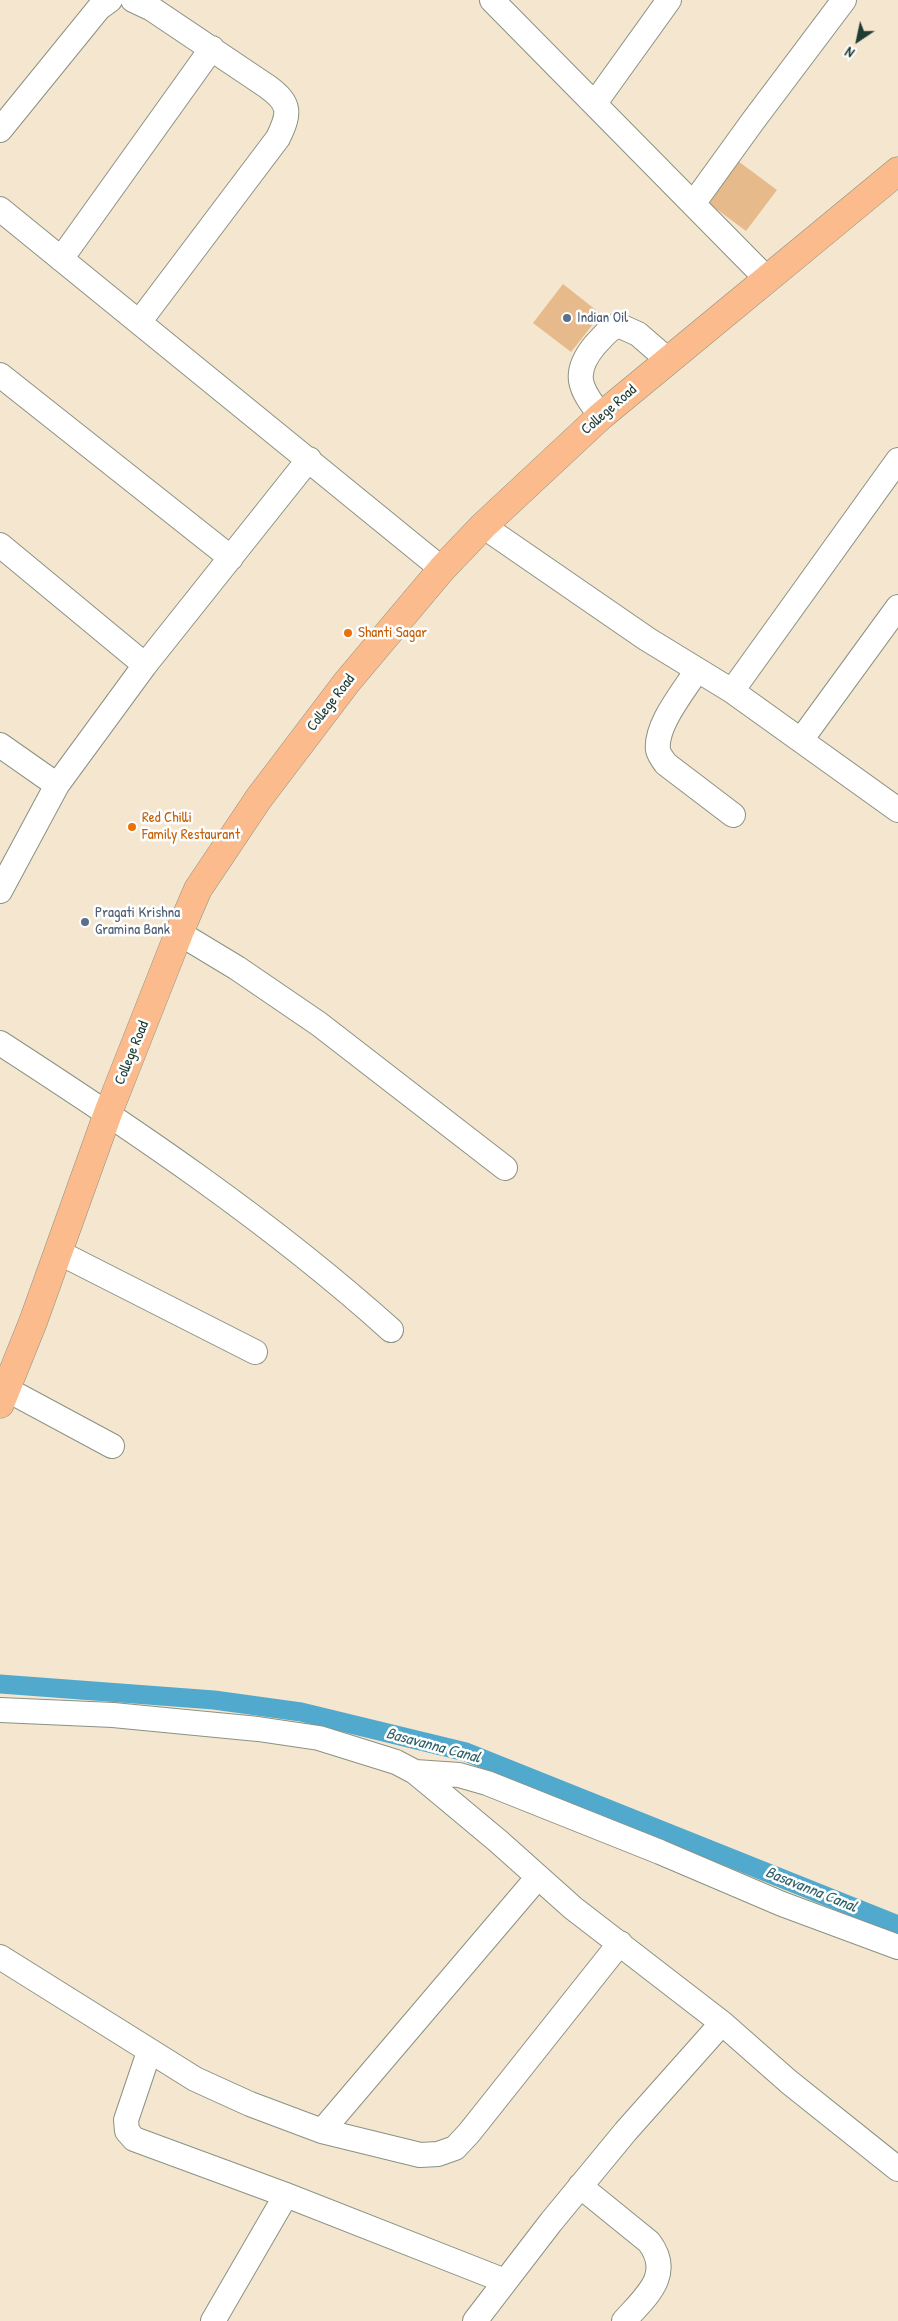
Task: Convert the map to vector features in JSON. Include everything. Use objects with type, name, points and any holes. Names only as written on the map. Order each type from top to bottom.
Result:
[{"type":"main road","name":"College Road","points":[[3,1396],[108,1113],[198,888],[259,798],[347,682],[442,569],[483,526],[600,416],[898,171]]},
{"type":"street","points":[[0,130],[94,15],[110,0]]},
{"type":"street","points":[[133,0],[152,9],[212,48],[280,96],[288,108],[286,122],[278,138],[140,321]]},
{"type":"street","points":[[492,0],[767,280]]},
{"type":"street","points":[[595,103],[669,0]]},
{"type":"street","points":[[694,204],[753,121],[844,0]]},
{"type":"street","points":[[61,259],[212,48]]},
{"type":"street","points":[[0,210],[140,321],[442,569]]},
{"type":"street","points":[[600,416],[585,396],[580,383],[580,368],[587,355],[610,328],[618,325],[633,331],[668,360]]},
{"type":"street","points":[[0,375],[231,558]]},
{"type":"street","points":[[0,891],[57,785],[145,665],[309,459]]},
{"type":"street","points":[[732,691],[898,460]]},
{"type":"street","points":[[483,526],[647,639],[732,691],[898,810]]},
{"type":"street","points":[[0,545],[145,665]]},
{"type":"street","points":[[801,740],[898,607]]},
{"type":"street","points":[[698,670],[665,721],[658,737],[658,752],[666,764],[679,775],[733,815]]},
{"type":"street","points":[[0,746],[57,785]]},
{"type":"street","points":[[179,933],[237,968],[319,1024],[505,1168]]},
{"type":"street","points":[[0,1044],[108,1113],[271,1231],[341,1285],[391,1330]]},
{"type":"street","points":[[58,1252],[255,1352]]},
{"type":"street","points":[[3,1396],[112,1446]]},
{"type":"street","points":[[0,1710],[113,1715],[258,1729],[319,1738],[366,1751],[396,1762],[415,1772],[498,1841],[573,1908],[722,2023],[789,2082],[898,2169]]},
{"type":"street","points":[[415,1772],[459,1775],[488,1783],[660,1852],[782,1904],[898,1947]]},
{"type":"street","points":[[322,2131],[538,1877]]},
{"type":"street","points":[[0,1957],[149,2052],[195,2079],[250,2104],[322,2131],[420,2155],[438,2154],[455,2148],[470,2134],[620,1943]]},
{"type":"street","points":[[475,2321],[580,2186],[722,2023]]},
{"type":"street","points":[[149,2052],[126,2120],[127,2131],[134,2139],[286,2195],[505,2281]]},
{"type":"street","points":[[580,2186],[649,2242],[657,2253],[660,2263],[655,2282],[624,2321]]},
{"type":"street","points":[[213,2321],[286,2195]]},
{"type":"building","points":[[738,161],[777,190],[746,231],[707,202]]},
{"type":"building","name":"Indian Oil","points":[[563,284],[601,314],[571,352],[533,323]]},
{"type":"waterway","name":"Basavanna Canal","points":[[0,1684],[214,1700],[301,1712],[466,1752],[898,1925]]},
{"type":"place","name":"Indian Oil","points":[[567,318]]},
{"type":"place","name":"Shanti Sagar","points":[[348,633]]},
{"type":"place","name":"Red Chilli Family Restaurant","points":[[132,827]]},
{"type":"place","name":"Pragati Krishna Gramina Bank","points":[[85,922]]}]
